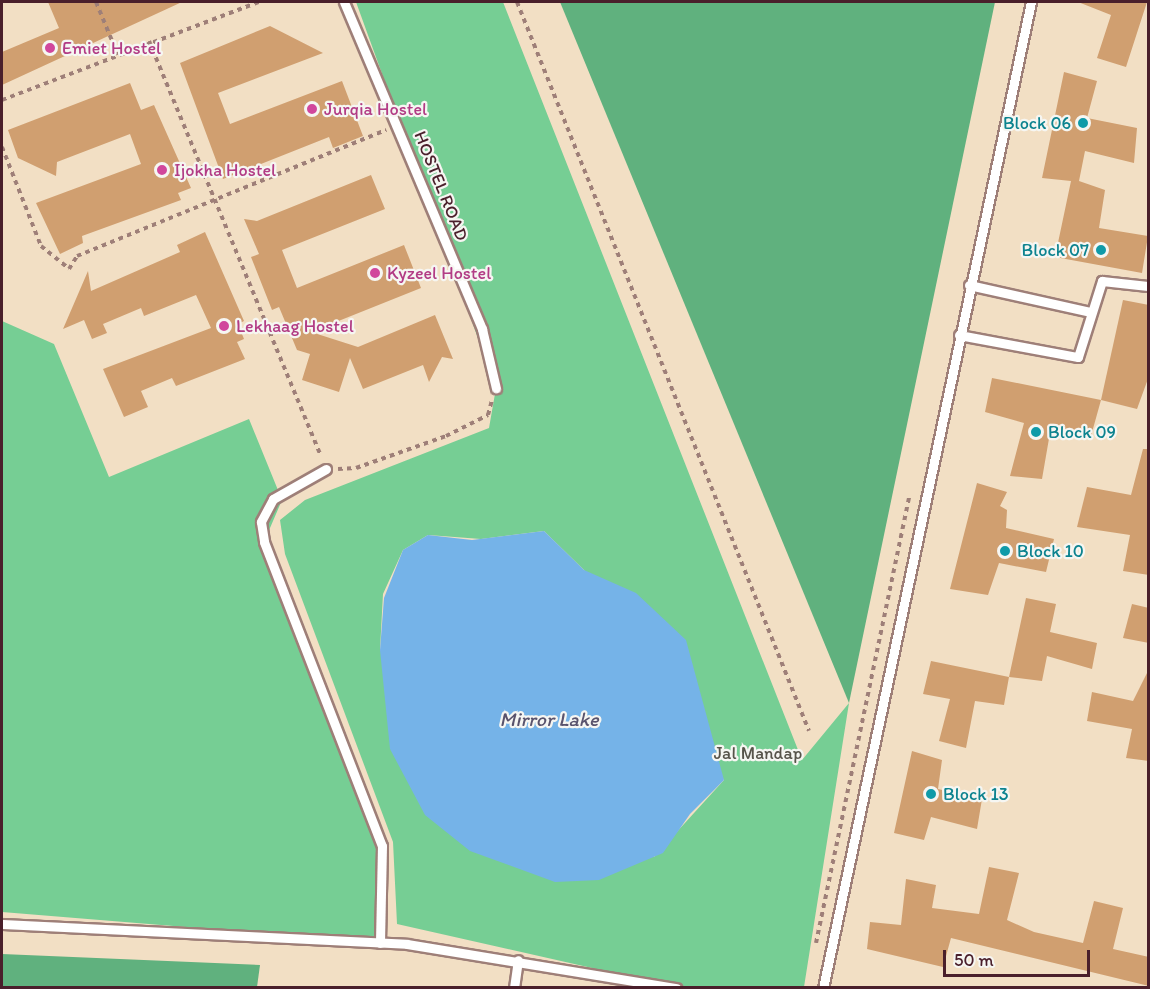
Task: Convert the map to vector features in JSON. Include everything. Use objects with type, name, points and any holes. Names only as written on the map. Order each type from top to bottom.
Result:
[{"type":"lane","name":"HOSTEL ROAD","points":[[344,2],[398,124],[482,330],[496,388]]},
{"type":"lane","points":[[823,987],[969,285],[1031,2]]},
{"type":"lane","points":[[959,335],[1078,357],[1102,281],[1149,286]]},
{"type":"lane","points":[[969,285],[1091,312]]},
{"type":"lane","points":[[326,469],[273,499],[261,522],[264,542],[382,846],[380,943]]},
{"type":"lane","points":[[2,924],[380,943],[518,960],[676,987]]},
{"type":"lane","points":[[514,987],[518,960]]},
{"type":"path","points":[[96,2],[117,55]]},
{"type":"path","points":[[2,100],[149,41],[259,2]]},
{"type":"path","points":[[517,2],[809,731]]},
{"type":"path","points":[[149,41],[326,469],[356,468],[446,436],[488,415],[496,388]]},
{"type":"path","points":[[2,147],[41,246],[69,269],[77,256],[217,202],[398,124]]},
{"type":"green space","name":"Jal Mandap","points":[[356,2],[503,2],[802,760],[849,703],[804,987],[676,987],[397,924],[393,842],[285,554],[280,520],[305,500],[489,428],[496,388]],"holes":[[[544,531],[584,570],[724,780],[654,857],[380,650],[383,594],[403,550],[428,535],[481,539]]]},
{"type":"green space","points":[[560,2],[995,2],[849,703]]},
{"type":"green space","points":[[2,321],[54,344],[109,477],[249,419],[282,500],[264,542],[383,861],[380,943],[2,912]]},
{"type":"green space","points":[[2,954],[260,965],[257,987],[2,988]]},
{"type":"water","name":"Mirror Lake","points":[[544,531],[584,570],[636,593],[686,640],[724,780],[690,814],[663,853],[599,880],[555,882],[470,851],[425,815],[390,749],[380,650],[384,598],[403,550],[428,535],[472,540]]},
{"type":"building","name":"Emiet Hostel","points":[[48,2],[182,2],[2,85],[2,52],[59,28]]},
{"type":"building","points":[[1078,2],[1147,2],[1126,67],[1097,58],[1111,15]]},
{"type":"building","name":"Jurqia Hostel","points":[[270,26],[323,53],[218,93],[230,124],[342,81],[363,136],[333,148],[329,137],[223,179],[180,63]]},
{"type":"building","points":[[1064,72],[1097,81],[1087,118],[1137,128],[1134,163],[1085,151],[1079,181],[1105,190],[1099,228],[1148,236],[1142,273],[1055,257],[1071,181],[1042,178]]},
{"type":"building","name":"Ijokha Hostel","points":[[130,83],[141,110],[154,105],[191,188],[178,193],[181,200],[82,236],[83,243],[60,254],[36,203],[141,164],[130,134],[57,162],[56,176],[18,158],[8,130]]},
{"type":"building","name":"Kyzeel Hostel","points":[[371,175],[385,209],[282,250],[297,288],[404,245],[421,288],[311,332],[358,347],[435,315],[453,359],[442,357],[429,382],[423,365],[363,389],[350,358],[339,392],[302,380],[310,354],[297,350],[279,307],[272,310],[251,257],[259,254],[244,219],[257,221]]},
{"type":"building","name":"Lekhaag Hostel","points":[[205,232],[244,321],[238,324],[244,339],[237,342],[245,359],[176,386],[172,378],[141,391],[148,407],[124,417],[103,369],[211,328],[196,295],[144,316],[141,308],[103,324],[107,333],[92,339],[84,320],[63,329],[88,271],[91,291],[180,252],[177,245]]},
{"type":"building","points":[[1123,300],[1149,305],[1149,376],[1137,409],[1101,400]]},
{"type":"building","name":"Block 09","points":[[992,378],[1101,400],[1091,436],[1051,427],[1042,479],[1010,476],[1024,423],[985,412]]},
{"type":"building","points":[[1143,449],[1149,449],[1149,575],[1123,571],[1130,535],[1077,527],[1087,487],[1131,495]]},
{"type":"building","name":"Block 10","points":[[977,483],[1007,492],[1000,506],[1007,510],[1006,528],[1054,539],[1046,572],[999,563],[988,595],[950,589]]},
{"type":"building","points":[[1026,598],[1056,604],[1050,632],[1097,643],[1092,669],[1047,656],[1042,681],[1009,677]]},
{"type":"building","points":[[1132,604],[1149,608],[1149,643],[1123,638]]},
{"type":"building","points":[[931,661],[1009,677],[1004,705],[975,701],[966,748],[939,741],[950,699],[923,694]]},
{"type":"building","points":[[1149,669],[1149,761],[1126,758],[1132,729],[1087,721],[1092,692],[1133,701]]},
{"type":"building","name":"Block 13","points":[[912,751],[942,760],[938,789],[982,799],[977,829],[931,817],[924,840],[894,833]]},
{"type":"building","points":[[989,867],[1019,873],[1007,920],[1034,932],[1083,943],[1094,901],[1123,908],[1113,949],[1149,957],[1149,986],[951,938],[943,967],[867,949],[870,922],[901,925],[906,879],[936,885],[932,908],[979,914]]},
{"type":"place","name":"Emiet Hostel","points":[[50,48]]},
{"type":"place","name":"Jurqia Hostel","points":[[312,109]]},
{"type":"place","name":"Block 06","points":[[1083,123]]},
{"type":"place","name":"Ijokha Hostel","points":[[162,170]]},
{"type":"place","name":"Block 07","points":[[1101,250]]},
{"type":"place","name":"Kyzeel Hostel","points":[[375,273]]},
{"type":"place","name":"Lekhaag Hostel","points":[[224,326]]},
{"type":"place","name":"Block 09","points":[[1036,432]]},
{"type":"place","name":"Block 10","points":[[1005,551]]},
{"type":"place","name":"Block 13","points":[[931,794]]}]
